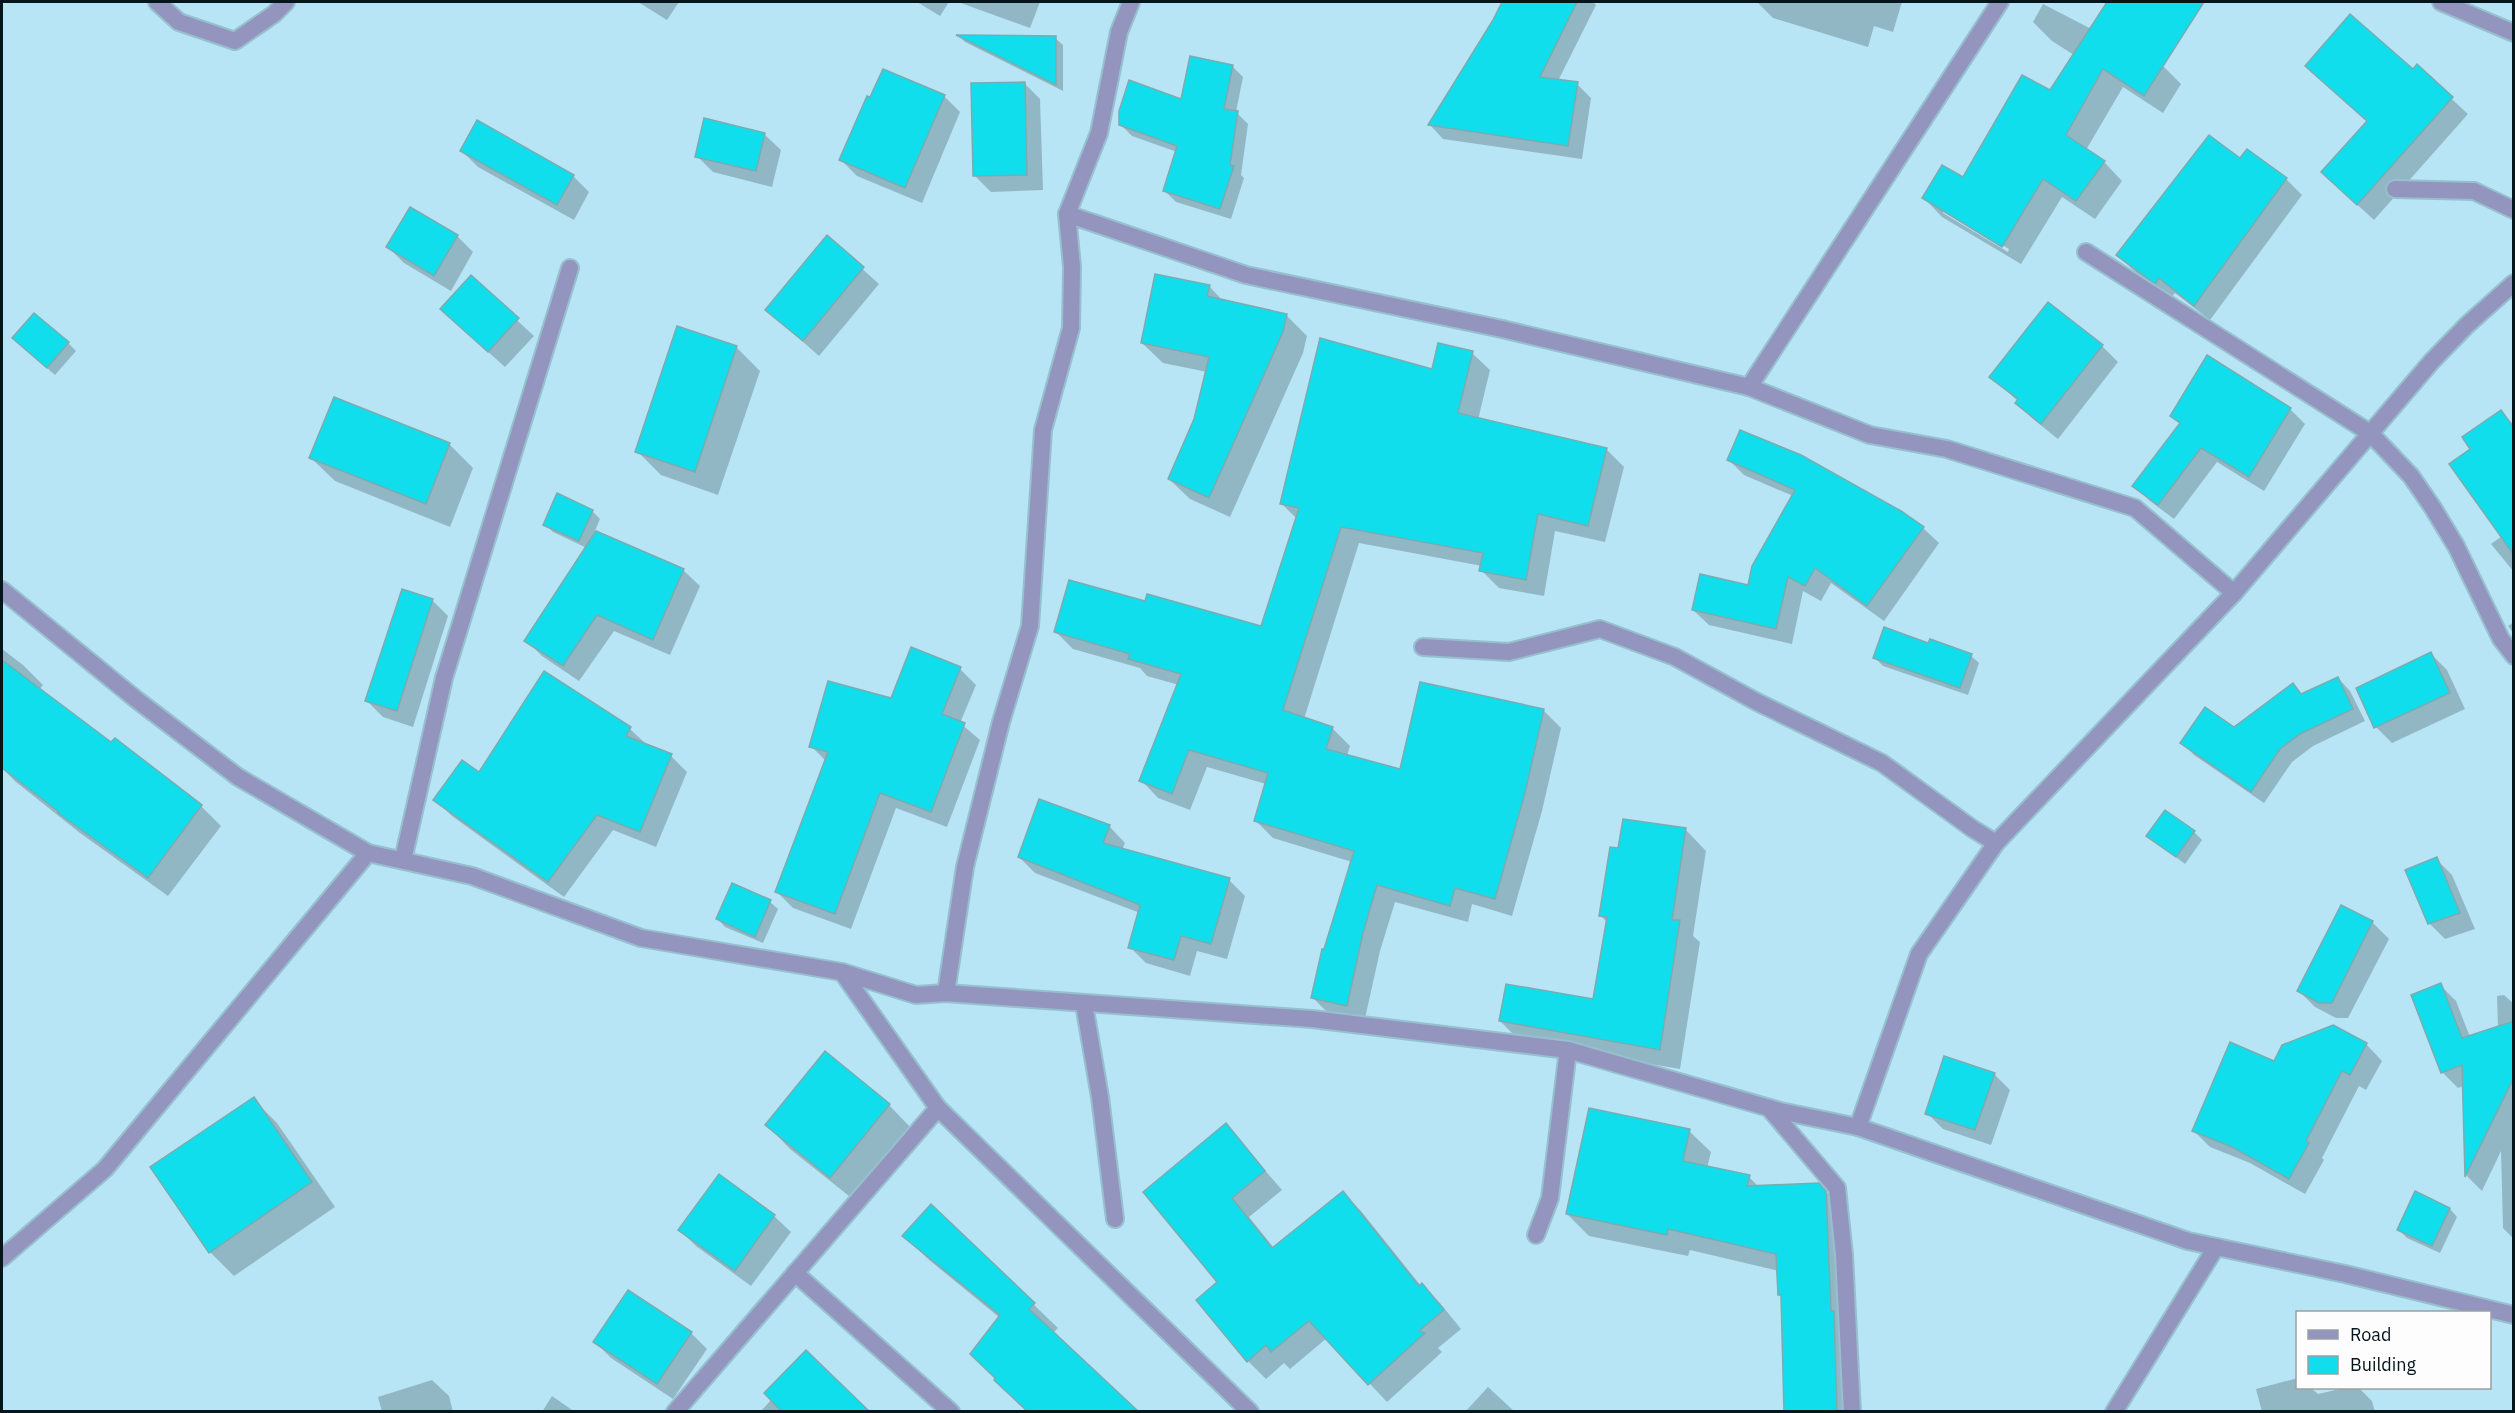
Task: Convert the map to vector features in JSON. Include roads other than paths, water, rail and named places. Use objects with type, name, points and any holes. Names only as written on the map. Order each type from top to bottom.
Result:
[{"type":"street","points":[[158,2],[178,22],[235,41],[274,15],[286,2]]},
{"type":"street","points":[[946,993],[965,867],[1001,722],[1030,626],[1042,430],[1071,328],[1072,267],[1067,214],[1099,133],[1119,32],[1131,2]]},
{"type":"street","points":[[1749,387],[2000,2]]},
{"type":"street","points":[[2441,2],[2514,33]]},
{"type":"street","points":[[2395,189],[2474,191],[2514,210]]},
{"type":"street","points":[[1067,214],[1246,275],[1502,329],[1749,387],[1870,435],[1947,449],[2134,508],[2234,593]]},
{"type":"street","points":[[2086,252],[2370,433],[2411,476],[2433,508],[2456,546],[2501,639],[2514,656]]},
{"type":"street","points":[[403,860],[444,678],[570,268]]},
{"type":"street","points":[[1858,1127],[1919,954],[1996,843],[2234,593],[2370,433],[2467,325],[2514,283]]},
{"type":"street","points":[[2,590],[137,700],[238,777],[368,853],[472,876],[641,938],[842,972],[916,995],[946,993],[1312,1019],[1568,1050],[1769,1108],[1858,1127],[2188,1241],[2346,1274],[2514,1315]]},
{"type":"street","points":[[1423,647],[1509,651],[1600,629],[1675,657],[1756,702],[1882,763],[1996,843]]},
{"type":"street","points":[[2,1258],[105,1169],[368,853]]},
{"type":"street","points":[[842,972],[938,1108],[1250,1412]]},
{"type":"street","points":[[1084,1004],[1100,1097],[1115,1219]]},
{"type":"street","points":[[1536,1235],[1550,1198],[1568,1050]]},
{"type":"street","points":[[675,1412],[696,1384],[938,1108]]},
{"type":"street","points":[[1769,1108],[1837,1188],[1844,1255],[1852,1412]]},
{"type":"street","points":[[2114,1412],[2216,1247]]},
{"type":"street","points":[[795,1273],[951,1412]]}]
